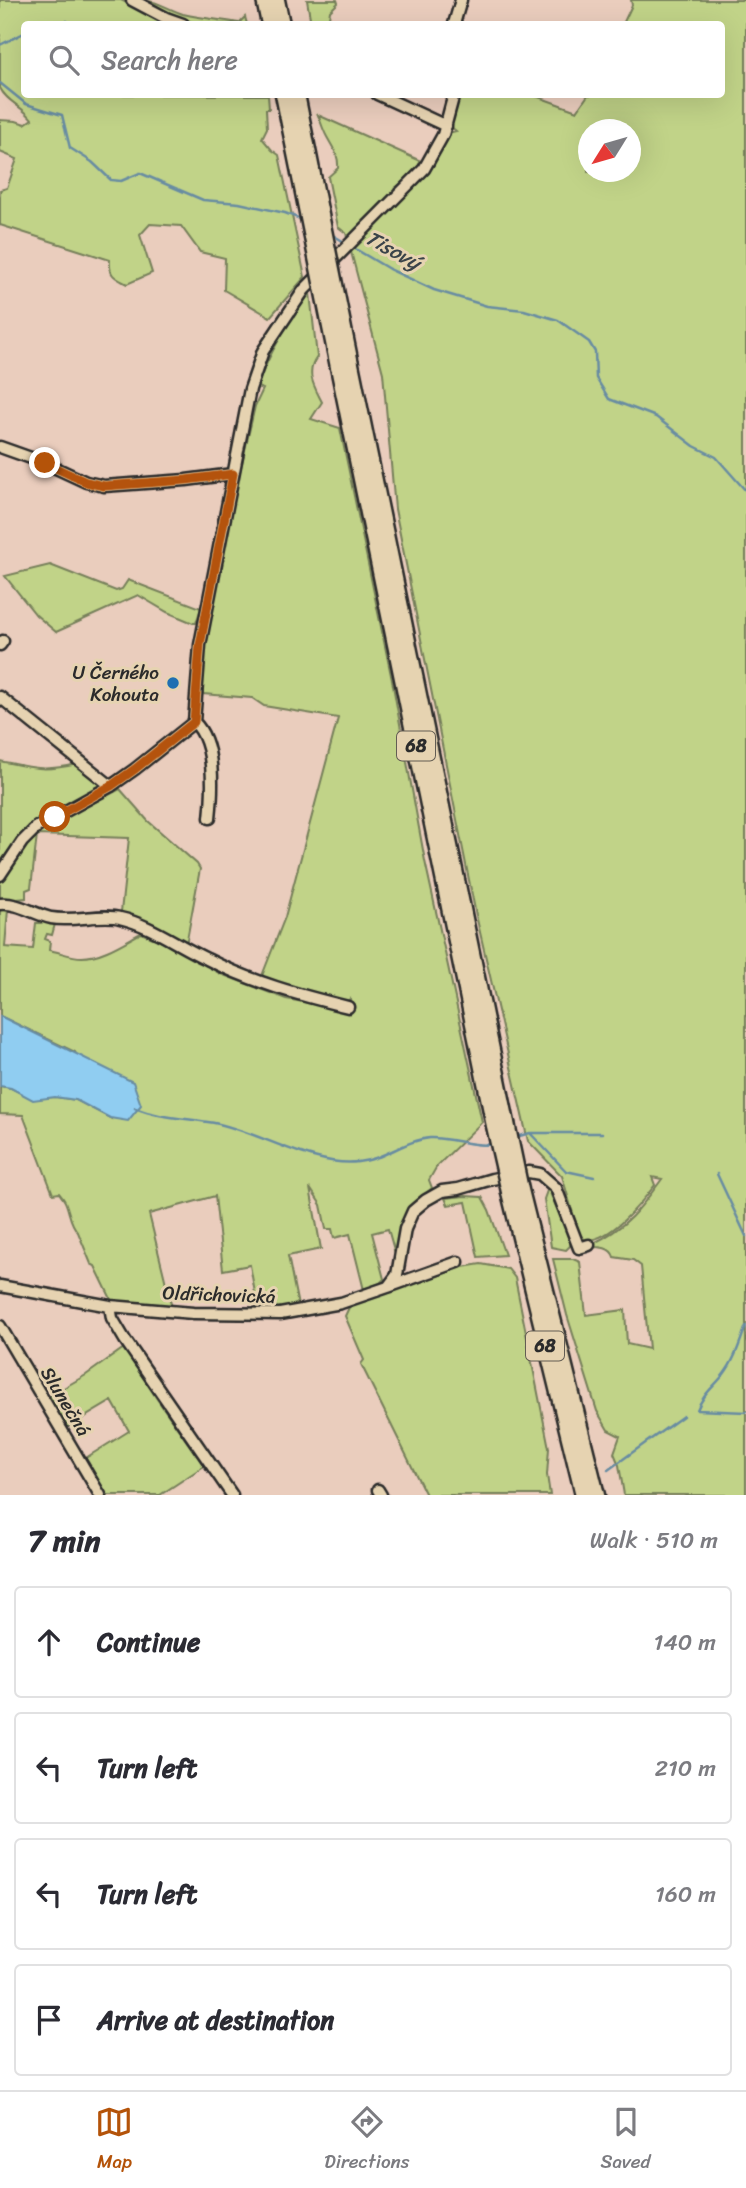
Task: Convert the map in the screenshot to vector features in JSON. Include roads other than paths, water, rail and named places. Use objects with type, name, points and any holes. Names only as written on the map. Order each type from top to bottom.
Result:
[{"type":"highway","points":[[264,0],[268,21]]},
{"type":"highway","points":[[277,0],[281,21]]},
{"type":"highway","name":"68","points":[[284,98],[306,172]]},
{"type":"highway","name":"68","points":[[297,98],[306,172],[500,1125],[583,1495]]},
{"type":"highway","name":"68","points":[[515,1191],[597,1495]]},
{"type":"street","points":[[132,0],[174,21]]},
{"type":"street","points":[[455,21],[461,0]]},
{"type":"street","points":[[386,98],[446,126]]},
{"type":"street","points":[[211,818],[213,777],[205,734],[194,722],[200,645],[250,389],[263,351],[303,290],[424,169],[446,126],[453,98]]},
{"type":"street","points":[[0,447],[45,463],[86,482],[104,486],[233,474]]},
{"type":"street","points":[[0,697],[111,786]]},
{"type":"street","points":[[0,875],[22,842],[37,827],[111,786],[194,722]]},
{"type":"street","points":[[0,904],[9,903],[48,917],[66,920],[118,917],[148,928],[208,960],[262,984],[348,1007]]},
{"type":"street","points":[[388,1287],[397,1275],[405,1229],[413,1212],[426,1200],[442,1191],[516,1174],[529,1172],[540,1174],[549,1180],[556,1188],[579,1248],[589,1245]]},
{"type":"street","name":"Oldřichovická","points":[[0,1286],[110,1307],[193,1313],[280,1314],[341,1303],[458,1262]]},
{"type":"street","points":[[110,1307],[112,1318],[125,1340],[232,1495]]},
{"type":"street","name":"Slunečná","points":[[0,1326],[100,1495]]},
{"type":"water","points":[[0,1016],[133,1082],[141,1105],[128,1121],[110,1118],[76,1100],[55,1097],[33,1100],[11,1088],[0,1086]]},
{"type":"waterway","points":[[0,45],[21,34]]},
{"type":"waterway","name":"Tisový","points":[[0,83],[26,104],[62,115],[70,148],[92,162],[111,180],[121,181],[140,173],[203,200],[239,203],[285,213],[303,220]]},
{"type":"waterway","name":"Tisový","points":[[331,234],[346,243]]},
{"type":"waterway","name":"Tisový","points":[[352,247],[389,269],[434,290],[487,306],[524,310],[558,320],[589,342],[595,352],[596,378],[609,399],[656,417],[694,446],[716,457],[746,491]]},
{"type":"waterway","points":[[135,1108],[219,1124],[306,1155],[341,1162],[376,1158],[412,1142],[430,1138],[480,1145],[493,1144]]},
{"type":"waterway","points":[[516,1137],[530,1133],[566,1171],[594,1177]]},
{"type":"waterway","points":[[531,1133],[602,1133]]},
{"type":"waterway","points":[[717,1174],[746,1236]]},
{"type":"waterway","points":[[746,1326],[731,1363],[697,1410],[746,1412]]},
{"type":"waterway","points":[[608,1470],[683,1416]]},
{"type":"place","name":"U Černého Kohouta","points":[[173,683]]}]
